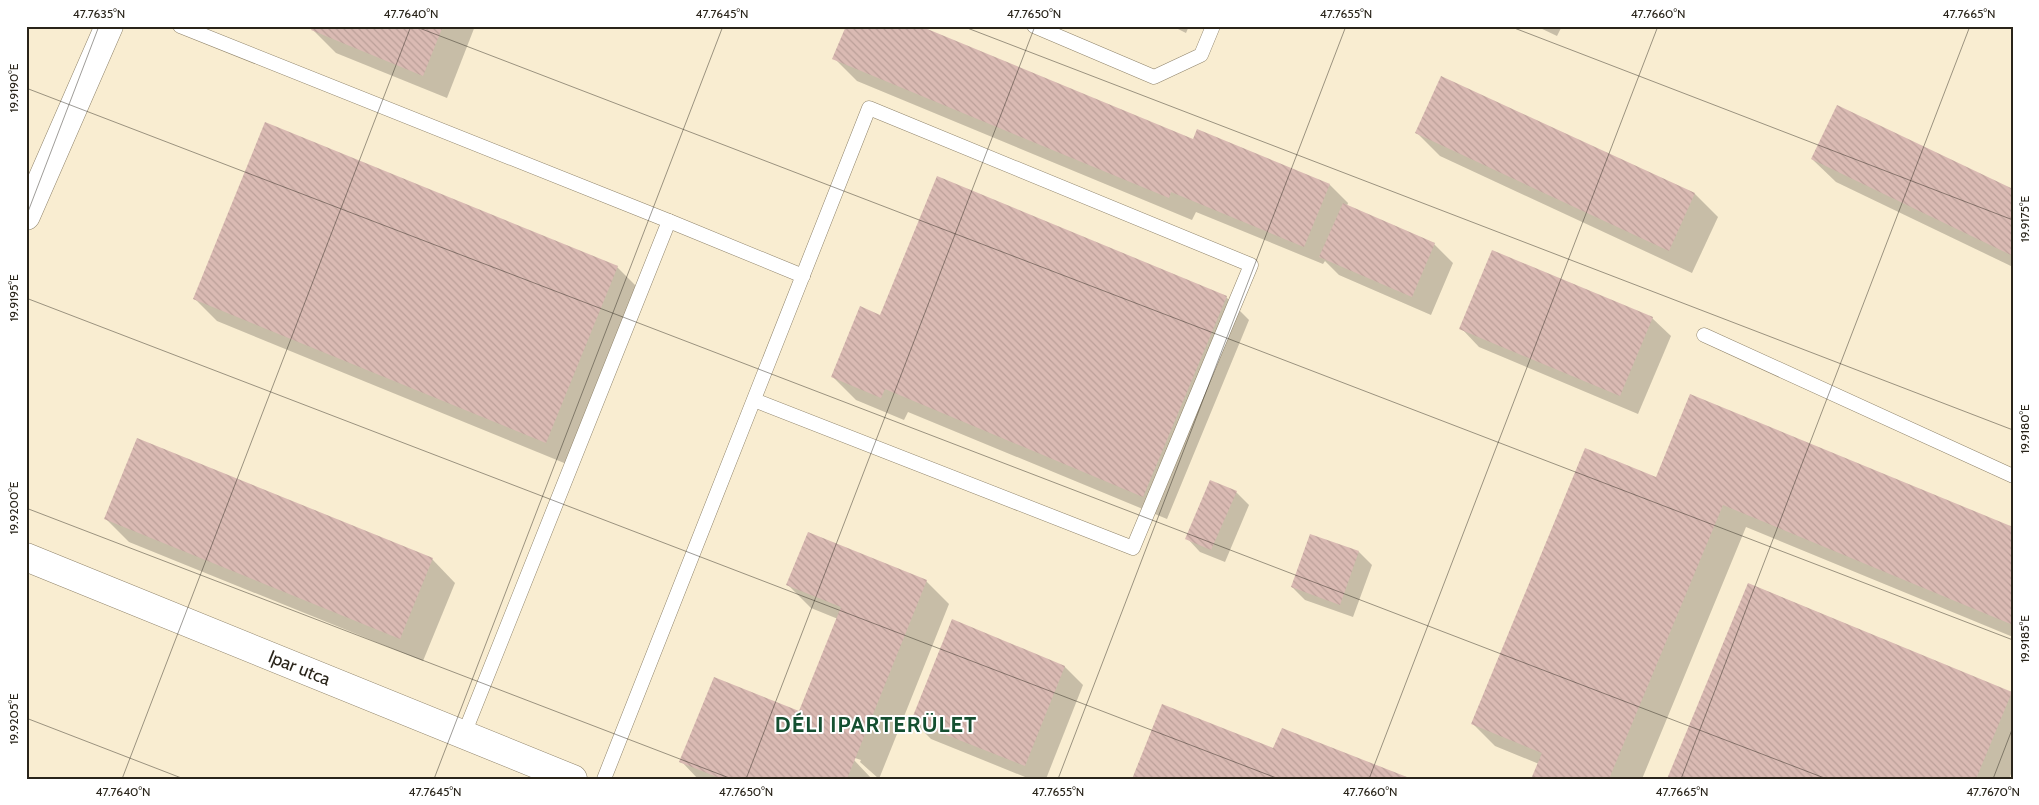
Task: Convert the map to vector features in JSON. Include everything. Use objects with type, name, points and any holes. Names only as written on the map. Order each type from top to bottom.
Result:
[{"type":"street","points":[[26,216],[109,26]]},
{"type":"street","name":"Ipar utca","points":[[26,557],[573,779]]},
{"type":"lane","points":[[180,26],[803,276]]},
{"type":"lane","points":[[1034,26],[1154,77],[1201,55],[1213,26]]},
{"type":"lane","points":[[604,779],[869,108],[1251,265],[1133,548],[754,400]]},
{"type":"lane","points":[[464,734],[669,221]]},
{"type":"lane","points":[[1704,335],[2013,476]]},
{"type":"building","points":[[313,26],[443,26],[423,76],[311,30]]},
{"type":"building","points":[[846,26],[920,26],[1193,139],[1197,129],[1330,184],[1304,247],[1171,192],[1169,198],[832,59]]},
{"type":"building","points":[[1441,76],[1695,193],[1669,251],[1415,133]]},
{"type":"building","points":[[1837,105],[2013,189],[2013,256],[1811,159]]},
{"type":"building","points":[[265,122],[618,266],[546,443],[193,299]]},
{"type":"building","points":[[937,176],[1227,296],[1143,497],[885,389],[881,398],[831,377],[860,306],[880,315]]},
{"type":"building","points":[[1343,203],[1435,243],[1412,297],[1319,257]]},
{"type":"building","points":[[1492,250],[1653,317],[1620,396],[1459,329]]},
{"type":"building","points":[[1690,394],[2013,527],[2013,625],[1723,505],[1609,779],[1531,779],[1542,753],[1471,724],[1585,448],[1656,477]]},
{"type":"building","points":[[137,438],[433,558],[400,639],[104,519]]},
{"type":"building","points":[[1210,480],[1237,491],[1211,550],[1185,539]]},
{"type":"building","points":[[808,532],[927,580],[847,779],[722,779],[679,762],[714,677],[799,711],[841,607],[786,585]]},
{"type":"building","points":[[1310,534],[1359,551],[1340,605],[1291,587]]},
{"type":"building","points":[[1748,583],[2012,692],[1976,779],[1667,779]]},
{"type":"building","points":[[952,619],[1065,666],[1025,766],[911,721]]},
{"type":"building","points":[[1162,704],[1273,748],[1282,728],[1412,779],[1132,779]]},
{"type":"district","name":"DÉLI IPARTERÜLET","points":[[876,724]]}]
